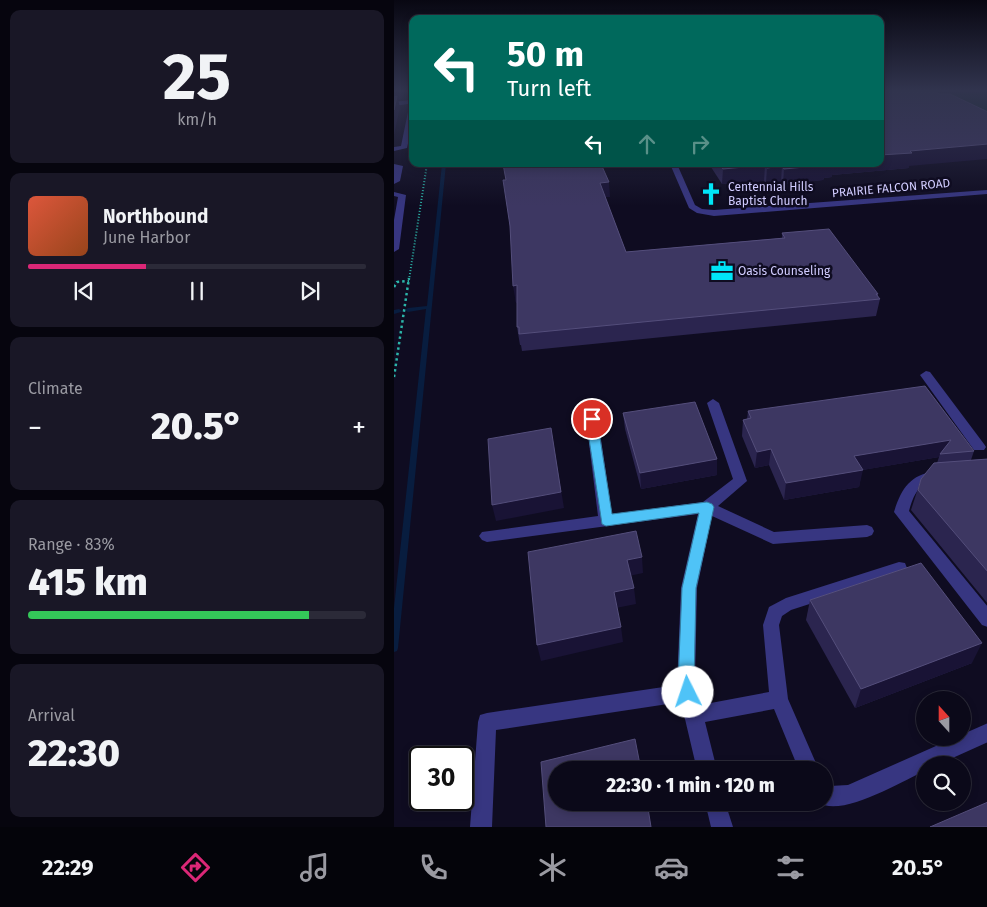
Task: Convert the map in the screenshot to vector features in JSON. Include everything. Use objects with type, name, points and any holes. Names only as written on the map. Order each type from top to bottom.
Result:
[{"type":"street","points":[[394,149],[404,148],[403,140],[406,129]]},
{"type":"street","points":[[394,166],[399,166],[396,181],[394,182]]},
{"type":"street","name":"PRAIRIE FALCON ROAD","points":[[674,167],[692,206],[706,212],[749,211],[987,192]]},
{"type":"street","points":[[394,194],[402,195],[394,249]]},
{"type":"street","points":[[926,376],[979,448]]},
{"type":"street","points":[[487,536],[707,507],[740,481],[713,404]]},
{"type":"street","points":[[592,419],[606,520]]},
{"type":"street","points":[[951,475],[924,477],[908,490],[901,512],[987,620]]},
{"type":"street","points":[[707,507],[773,538],[867,531]]},
{"type":"street","points":[[705,761],[686,683],[689,588],[707,507]]},
{"type":"street","points":[[805,761],[780,699],[771,625],[775,612],[786,605],[900,568]]},
{"type":"street","points":[[481,827],[487,722],[688,692]]},
{"type":"street","points":[[694,715],[780,699]]},
{"type":"street","points":[[833,796],[849,795],[987,732]]},
{"type":"street","points":[[718,811],[722,827]]},
{"type":"path","points":[[394,377],[427,167]]},
{"type":"path","points":[[394,287],[397,282],[408,281]]},
{"type":"building","points":[[884,129],[988,129],[988,144],[910,151],[912,153],[884,155]]},
{"type":"building","points":[[504,167],[602,167],[609,182],[600,183],[626,252],[785,238],[782,233],[829,229],[880,299],[519,334],[519,327],[517,327],[517,285],[513,286],[510,226],[503,180],[506,180]]},
{"type":"building","points":[[721,167],[744,167],[723,169]]},
{"type":"building","points":[[783,167],[804,167],[784,169]]},
{"type":"building","points":[[925,386],[974,451],[940,454],[951,440],[854,456],[863,470],[786,483],[771,449],[757,452],[743,420],[751,418],[748,411]]},
{"type":"building","points":[[695,402],[717,459],[640,473],[623,413]]},
{"type":"building","points":[[551,428],[561,492],[492,505],[488,439]]},
{"type":"building","points":[[988,459],[988,572],[918,490],[921,479],[934,463]]},
{"type":"building","points":[[636,531],[642,557],[627,560],[634,588],[614,592],[621,627],[537,645],[528,552]]},
{"type":"building","points":[[921,563],[982,643],[861,689],[810,600]]},
{"type":"building","points":[[635,739],[639,761],[548,761],[548,811],[648,811],[651,827],[546,827],[541,762]]},
{"type":"building","points":[[988,802],[988,827],[930,827],[971,811]]},
{"type":"waterway","points":[[429,307],[444,167]]},
{"type":"waterway","points":[[394,648],[429,307]]},
{"type":"waterway","points":[[408,310],[429,307]]},
{"type":"waterway","points":[[394,312],[399,311]]},
{"type":"place","name":"Centennial Hills Baptist Church","points":[[711,194]]},
{"type":"place","name":"Oasis Counseling","points":[[722,271]]},
{"type":"route","points":[[592,419],[606,520],[707,507],[689,588],[686,683],[688,692]]}]
